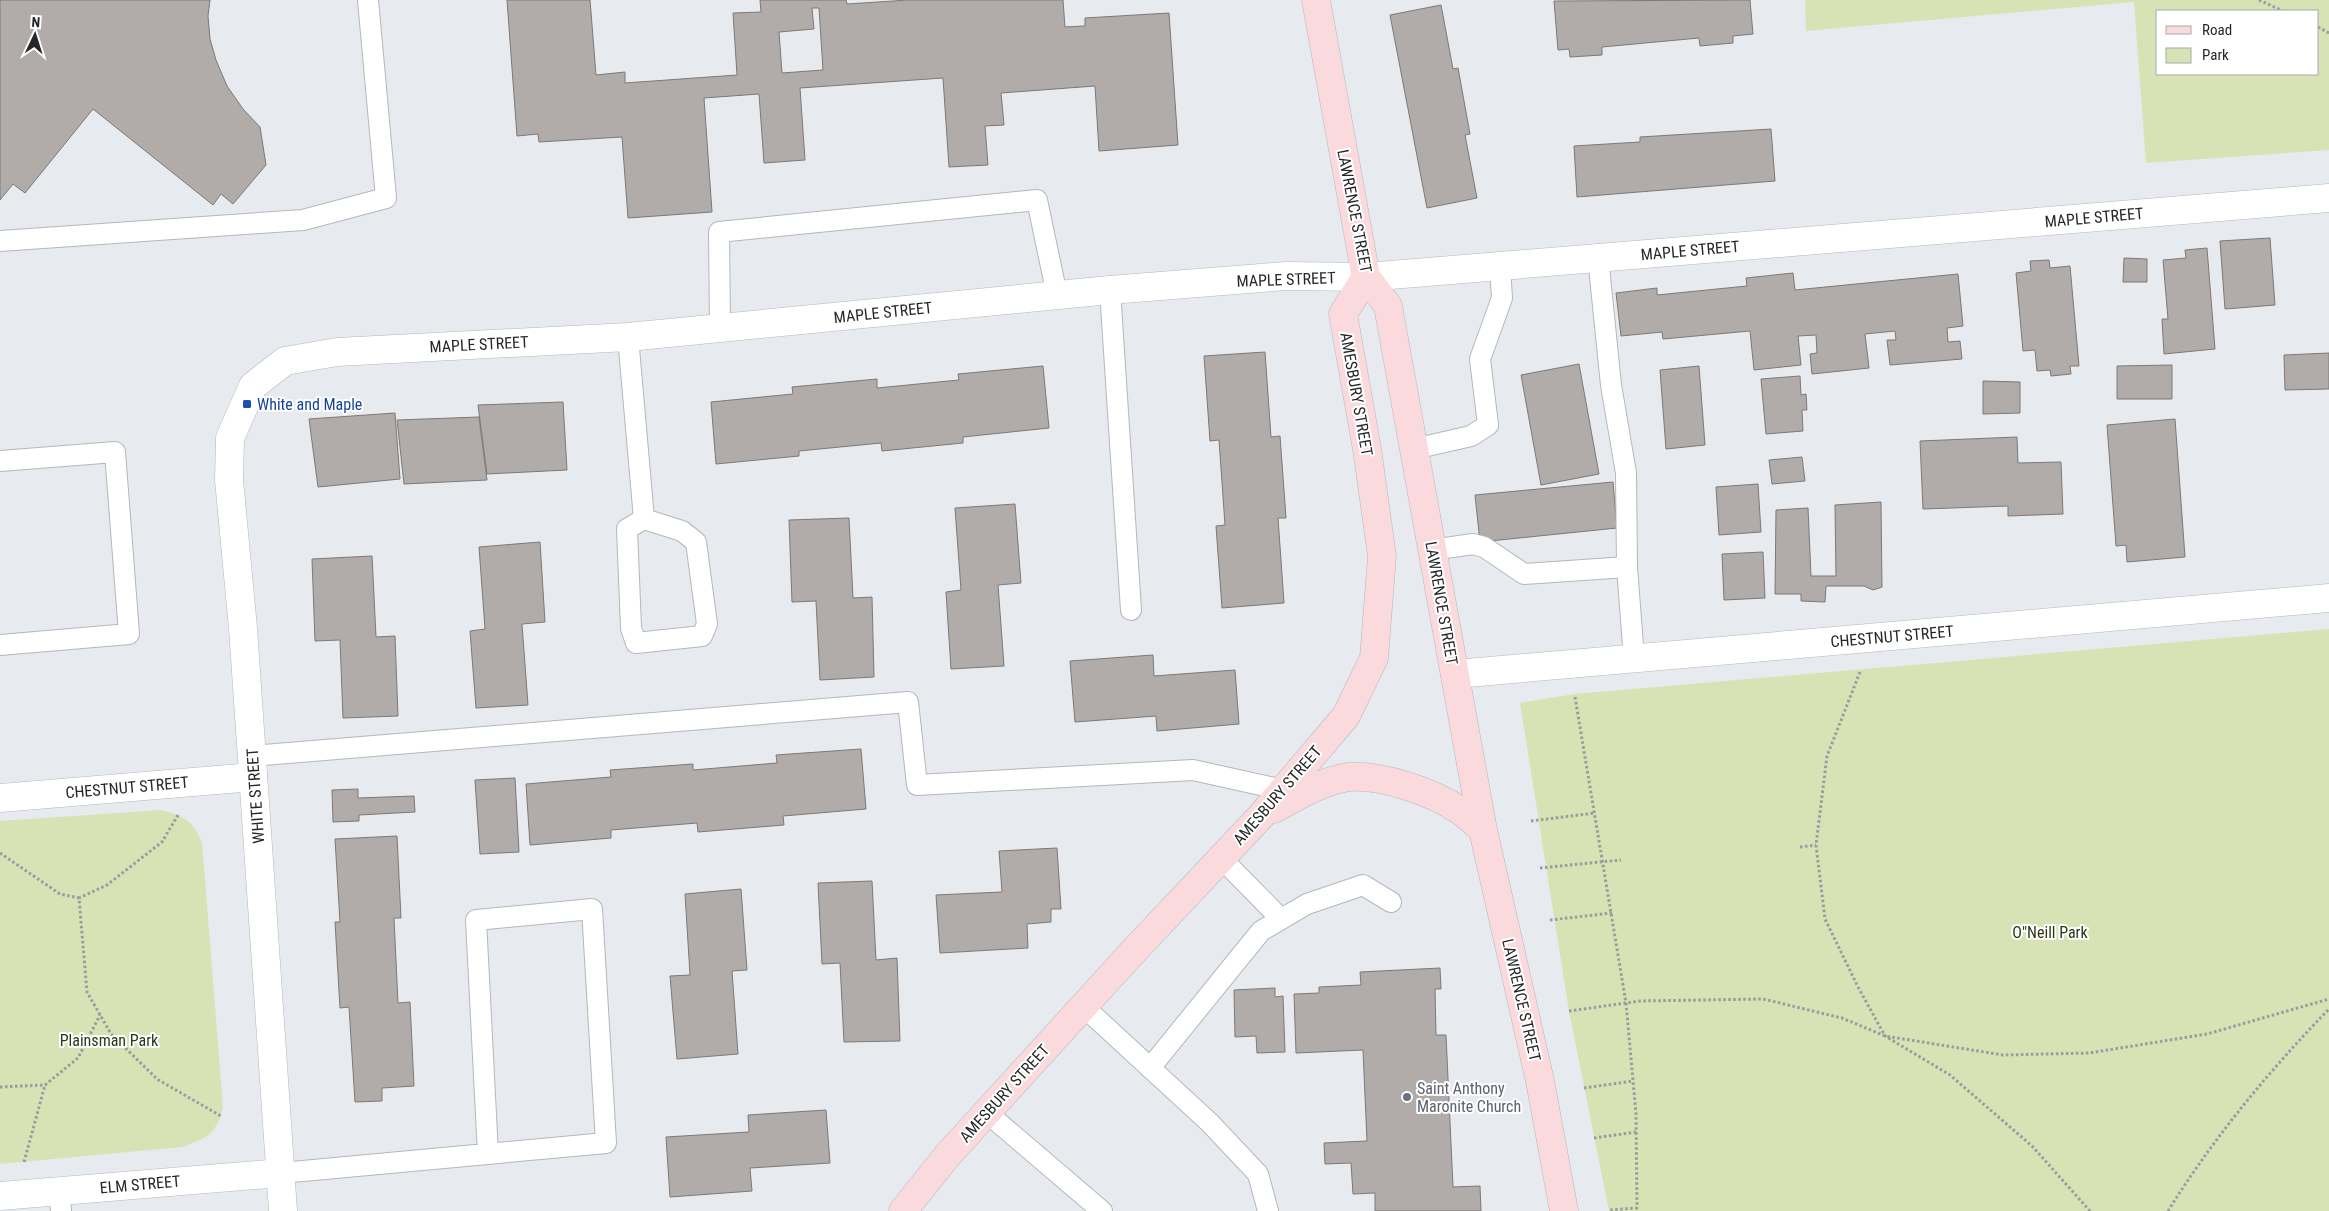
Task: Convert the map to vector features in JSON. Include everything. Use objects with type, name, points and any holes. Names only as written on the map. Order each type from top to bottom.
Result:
[{"type":"main road","name":"LAWRENCE STREET","points":[[1316,0],[1366,277],[1388,306],[1483,830],[1540,1081],[1564,1211]]},
{"type":"main road","name":"AMESBURY STREET","points":[[903,1211],[947,1156],[986,1112],[1261,816],[1346,716],[1374,658],[1382,556],[1367,449],[1343,314],[1366,277]]},
{"type":"main road","points":[[1261,816],[1310,790],[1349,778],[1389,781],[1429,794],[1459,810],[1483,830]]},
{"type":"street","name":"MAPLE STREET","points":[[253,386],[285,361],[337,352],[628,337],[1110,290],[1286,276],[1366,277],[2329,198]]},
{"type":"street","name":"WHITE STREET","points":[[253,386],[230,438],[229,480],[252,766],[283,1211]]},
{"type":"street","name":"CHESTNUT STREET","points":[[1455,674],[2329,598]]},
{"type":"street","name":"CHESTNUT STREET","points":[[0,798],[252,766]]},
{"type":"street","name":"ELM STREET","points":[[0,1196],[60,1201],[280,1173]]},
{"type":"lane","points":[[0,242],[303,220],[386,198],[368,0]]},
{"type":"lane","points":[[720,328],[719,232],[1037,200],[1057,295]]},
{"type":"lane","points":[[1598,257],[1611,385],[1626,473],[1627,567],[1634,659]]},
{"type":"lane","points":[[1414,449],[1471,436],[1488,425],[1480,359],[1502,298],[1500,266]]},
{"type":"lane","points":[[1110,290],[1131,610]]},
{"type":"lane","points":[[628,337],[644,519]]},
{"type":"lane","points":[[0,462],[114,452],[129,634],[0,645]]},
{"type":"lane","points":[[644,519],[682,531],[696,542],[706,624],[702,636],[636,643],[631,628],[626,529],[644,519]]},
{"type":"lane","points":[[1432,550],[1473,544],[1484,547],[1524,574],[1627,567]]},
{"type":"lane","points":[[252,766],[908,702],[917,785],[1194,770],[1283,790]]},
{"type":"lane","points":[[1221,858],[1281,920]]},
{"type":"lane","points":[[1150,1068],[1261,931],[1307,904],[1363,885],[1390,902]]},
{"type":"lane","points":[[280,1173],[488,1154],[606,1143],[592,909],[476,920],[488,1154]]},
{"type":"lane","points":[[1083,1006],[1210,1123],[1258,1174],[1268,1211]]},
{"type":"lane","points":[[986,1112],[1102,1211]]},
{"type":"path","points":[[2259,0],[2281,10]]},
{"type":"path","points":[[1861,669],[1827,756],[1816,845],[1825,919],[1858,987],[1885,1036]]},
{"type":"path","points":[[1575,694],[1626,1003],[1633,1081],[1637,1208],[1609,1210]]},
{"type":"path","points":[[1531,821],[1595,813]]},
{"type":"path","points":[[0,853],[60,894],[79,898],[107,885],[162,842],[178,815]]},
{"type":"path","points":[[1800,847],[1816,845]]},
{"type":"path","points":[[1540,868],[1621,860]]},
{"type":"path","points":[[79,898],[87,992],[111,1034],[157,1080],[221,1116]]},
{"type":"path","points":[[1550,920],[1612,913]]},
{"type":"path","points":[[1568,1011],[1626,1003],[1719,998],[1764,998],[1842,1018],[1885,1036],[1950,1075],[2032,1146],[2090,1211]]},
{"type":"path","points":[[1885,1036],[2003,1055],[2089,1053],[2207,1034],[2329,999]]},
{"type":"path","points":[[2168,1211],[2196,1165],[2248,1098],[2329,1008]]},
{"type":"path","points":[[24,1162],[45,1085],[78,1058],[100,1015]]},
{"type":"path","points":[[1584,1088],[1633,1081]]},
{"type":"path","points":[[0,1087],[45,1085]]},
{"type":"path","points":[[1594,1138],[1636,1132]]},
{"type":"green space","points":[[1805,0],[2329,0],[2329,150],[2146,163],[2134,2],[1806,31]]},
{"type":"green space","name":"O\"Neill Park","points":[[2329,629],[2329,1211],[1609,1211],[1569,1011],[1520,703],[1575,694]]},
{"type":"green space","name":"Plainsman Park","points":[[161,810],[176,814],[186,820],[195,829],[202,842],[223,1107],[217,1124],[214,1130],[204,1138],[182,1147],[0,1164],[0,821]]},
{"type":"building","points":[[0,0],[210,0],[208,16],[210,39],[216,60],[227,86],[243,109],[260,127],[266,165],[233,204],[221,194],[213,205],[93,109],[25,193],[13,184],[0,200]]},
{"type":"building","points":[[507,0],[590,0],[596,75],[625,72],[625,83],[737,75],[733,13],[761,12],[760,0],[846,0],[847,4],[908,0],[1063,0],[1065,27],[1085,26],[1085,18],[1169,13],[1178,145],[1099,151],[1095,86],[1001,93],[1004,125],[985,126],[988,165],[949,167],[943,78],[800,88],[805,160],[764,163],[759,94],[704,98],[712,212],[628,218],[622,137],[539,142],[538,134],[517,136]],"holes":[[[812,8],[819,8],[823,70],[782,73],[779,32],[814,29]]]},
{"type":"building","points":[[1750,0],[1753,34],[1733,36],[1733,43],[1700,46],[1699,38],[1602,47],[1602,55],[1570,57],[1569,49],[1558,50],[1554,1]]},
{"type":"building","points":[[1441,5],[1453,69],[1458,68],[1470,134],[1465,135],[1477,198],[1427,208],[1390,15]]},
{"type":"building","points":[[1771,129],[1775,181],[1577,197],[1574,146],[1640,142],[1640,137]]},
{"type":"building","points":[[2270,238],[2275,305],[2225,309],[2220,241]]},
{"type":"building","points":[[2207,248],[2215,349],[2164,354],[2162,319],[2168,319],[2163,260],[2186,258],[2185,250]]},
{"type":"building","points":[[2124,258],[2147,259],[2147,282],[2123,282]]},
{"type":"building","points":[[2049,260],[2050,268],[2070,266],[2079,366],[2070,366],[2071,374],[2051,376],[2050,370],[2037,371],[2035,350],[2023,351],[2016,273],[2031,271],[2030,261]]},
{"type":"building","points":[[1793,273],[1795,290],[1958,274],[1963,326],[1947,328],[1948,342],[1960,341],[1962,359],[1890,365],[1887,340],[1896,340],[1895,331],[1865,334],[1869,368],[1812,374],[1810,354],[1817,353],[1816,335],[1798,336],[1801,365],[1754,370],[1750,331],[1663,339],[1662,332],[1621,336],[1616,293],[1657,288],[1657,295],[1747,286],[1746,278]]},
{"type":"building","points":[[1265,352],[1271,437],[1280,436],[1286,518],[1278,518],[1284,603],[1222,608],[1216,526],[1225,525],[1219,440],[1210,441],[1204,356]]},
{"type":"building","points":[[2329,353],[2329,389],[2285,390],[2284,355]]},
{"type":"building","points":[[1579,364],[1599,474],[1541,485],[1521,375]]},
{"type":"building","points":[[2172,365],[2172,399],[2117,399],[2117,366]]},
{"type":"building","points":[[1043,366],[1049,428],[963,437],[963,443],[882,451],[881,443],[799,451],[799,456],[716,464],[711,402],[793,394],[792,387],[877,379],[877,388],[959,380],[958,374]]},
{"type":"building","points":[[1699,366],[1705,445],[1666,449],[1660,370]]},
{"type":"building","points":[[1800,376],[1801,395],[1806,394],[1807,410],[1802,410],[1803,431],[1766,434],[1761,379]]},
{"type":"building","points":[[1983,381],[2020,382],[2020,413],[1983,414]]},
{"type":"building","points":[[563,402],[567,470],[487,474],[478,405]]},
{"type":"building","points":[[395,413],[400,479],[318,487],[309,419]]},
{"type":"building","points":[[479,417],[487,480],[404,484],[397,420]]},
{"type":"building","points":[[2175,419],[2185,557],[2127,562],[2126,545],[2116,546],[2107,425]]},
{"type":"building","points":[[2017,437],[2018,463],[2061,462],[2063,514],[2008,516],[2008,506],[1923,509],[1920,441]]},
{"type":"building","points":[[1802,457],[1805,481],[1772,484],[1769,460]]},
{"type":"building","points":[[1613,482],[1617,528],[1480,542],[1475,495]]},
{"type":"building","points":[[1758,484],[1761,532],[1719,535],[1716,487]]},
{"type":"building","points":[[1881,502],[1882,587],[1873,590],[1864,586],[1826,586],[1825,602],[1801,601],[1801,594],[1775,594],[1776,510],[1808,508],[1811,576],[1836,576],[1835,505]]},
{"type":"building","points":[[1015,504],[1021,583],[998,585],[1004,666],[951,669],[946,592],[961,590],[955,508]]},
{"type":"building","points":[[849,518],[853,598],[872,597],[874,677],[820,680],[816,601],[792,602],[789,520]]},
{"type":"building","points":[[540,542],[545,622],[522,624],[528,705],[476,708],[470,631],[485,629],[479,547]]},
{"type":"building","points":[[1763,552],[1765,598],[1724,600],[1722,554]]},
{"type":"building","points":[[372,556],[376,637],[395,636],[398,716],[343,718],[340,640],[315,641],[312,559]]},
{"type":"building","points":[[1153,655],[1154,676],[1235,670],[1239,724],[1157,731],[1156,716],[1075,722],[1070,661]]},
{"type":"building","points":[[861,749],[866,809],[783,816],[784,825],[698,832],[697,823],[611,830],[611,838],[530,845],[526,784],[611,777],[610,770],[693,764],[693,770],[777,763],[776,755]]},
{"type":"building","points":[[515,778],[519,852],[480,854],[475,780]]},
{"type":"building","points":[[358,789],[358,798],[414,796],[415,812],[359,815],[359,821],[333,822],[332,790]]},
{"type":"building","points":[[397,836],[401,918],[394,918],[398,1003],[410,1002],[414,1086],[382,1088],[382,1101],[355,1102],[349,1007],[340,1008],[335,922],[340,922],[335,839]]},
{"type":"building","points":[[1057,848],[1061,909],[1051,909],[1051,922],[1027,924],[1028,948],[940,953],[936,895],[1002,892],[999,851]]},
{"type":"building","points":[[872,881],[876,960],[897,958],[900,1041],[844,1042],[840,963],[822,964],[818,883]]},
{"type":"building","points":[[741,889],[747,970],[732,971],[738,1054],[677,1059],[670,976],[690,975],[685,894]]},
{"type":"building","name":"Saint Anthony Maronite Church","points":[[1440,968],[1441,989],[1435,989],[1436,1035],[1446,1035],[1453,1187],[1480,1186],[1481,1211],[1375,1211],[1375,1193],[1353,1194],[1351,1163],[1325,1164],[1324,1143],[1367,1141],[1363,1050],[1296,1053],[1294,994],[1319,993],[1319,987],[1361,985],[1360,972]]},
{"type":"building","points":[[1275,988],[1275,997],[1283,996],[1285,1052],[1257,1053],[1256,1036],[1235,1037],[1234,990]]},
{"type":"building","points":[[826,1110],[830,1163],[750,1168],[752,1191],[670,1197],[666,1137],[749,1132],[748,1115]]},
{"type":"place","name":"White and Maple","points":[[247,404]]},
{"type":"place","name":"Saint Anthony Maronite Church","points":[[1407,1097]]}]
